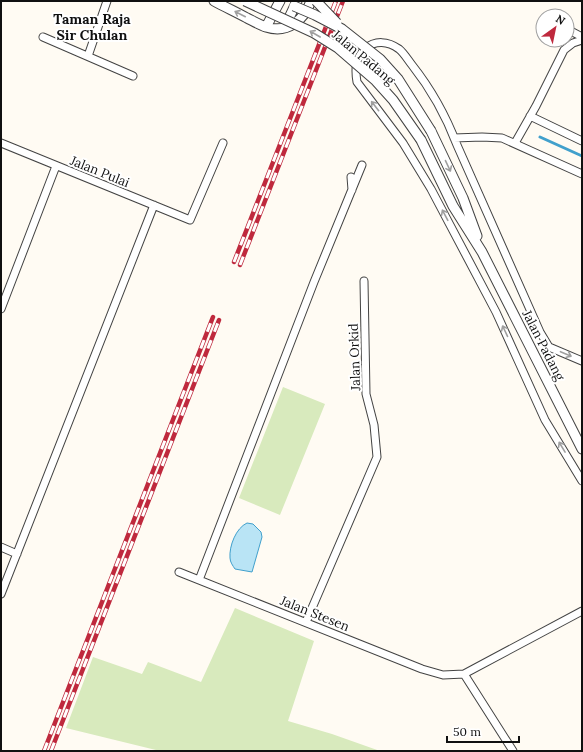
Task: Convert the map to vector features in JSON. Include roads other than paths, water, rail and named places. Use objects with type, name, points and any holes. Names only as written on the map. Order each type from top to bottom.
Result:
[{"type":"street","points":[[88,56],[107,1]]},
{"type":"street","points":[[214,1],[266,27],[282,29],[291,26],[304,15],[305,2]]},
{"type":"street","name":"Jalan Padang","points":[[245,1],[314,33],[338,48],[375,80],[393,100],[421,140],[453,206],[482,252],[582,449]]},
{"type":"street","points":[[266,27],[281,1]]},
{"type":"street","name":"Jalan Padang","points":[[281,1],[305,2],[315,14],[342,28],[380,59],[398,79],[431,131],[463,198],[482,252]]},
{"type":"street","points":[[288,20],[305,2]]},
{"type":"street","points":[[305,2],[342,28]]},
{"type":"street","points":[[43,37],[133,76]]},
{"type":"street","points":[[515,143],[564,50],[573,43],[582,39]]},
{"type":"street","points":[[582,361],[549,347],[540,332],[450,127],[425,82],[400,50],[392,45],[376,42],[369,46],[363,51],[358,60],[355,71],[357,82],[402,143],[431,189],[496,312],[545,420],[582,481]]},
{"type":"street","points":[[530,116],[582,141]]},
{"type":"street","points":[[454,138],[502,138],[582,174]]},
{"type":"street","name":"Jalan Pulai","points":[[1,143],[190,220],[223,144]]},
{"type":"street","points":[[199,580],[314,282],[362,165]]},
{"type":"street","points":[[1,309],[56,166]]},
{"type":"street","points":[[351,177],[352,192]]},
{"type":"street","points":[[1,594],[154,205]]},
{"type":"street","name":"Jalan Orkid","points":[[306,622],[377,457],[375,432],[366,394],[364,281]]},
{"type":"street","points":[[1,547],[17,554]]},
{"type":"street","name":"Jalan Stesen","points":[[179,572],[422,669],[443,675],[464,674]]},
{"type":"street","points":[[512,751],[464,674],[582,611]]},
{"type":"water","points":[[247,523],[253,524],[261,532],[262,537],[252,572],[235,569],[230,559],[234,538],[243,525]]},
{"type":"waterway","points":[[540,137],[582,156]]},
{"type":"railway","points":[[234,262],[336,1]]},
{"type":"railway","points":[[240,265],[343,1]]},
{"type":"railway","points":[[44,751],[213,317]]},
{"type":"railway","points":[[51,751],[219,320]]},
{"type":"district","name":"Taman Raja Sir Chulan","points":[[92,28]]}]
